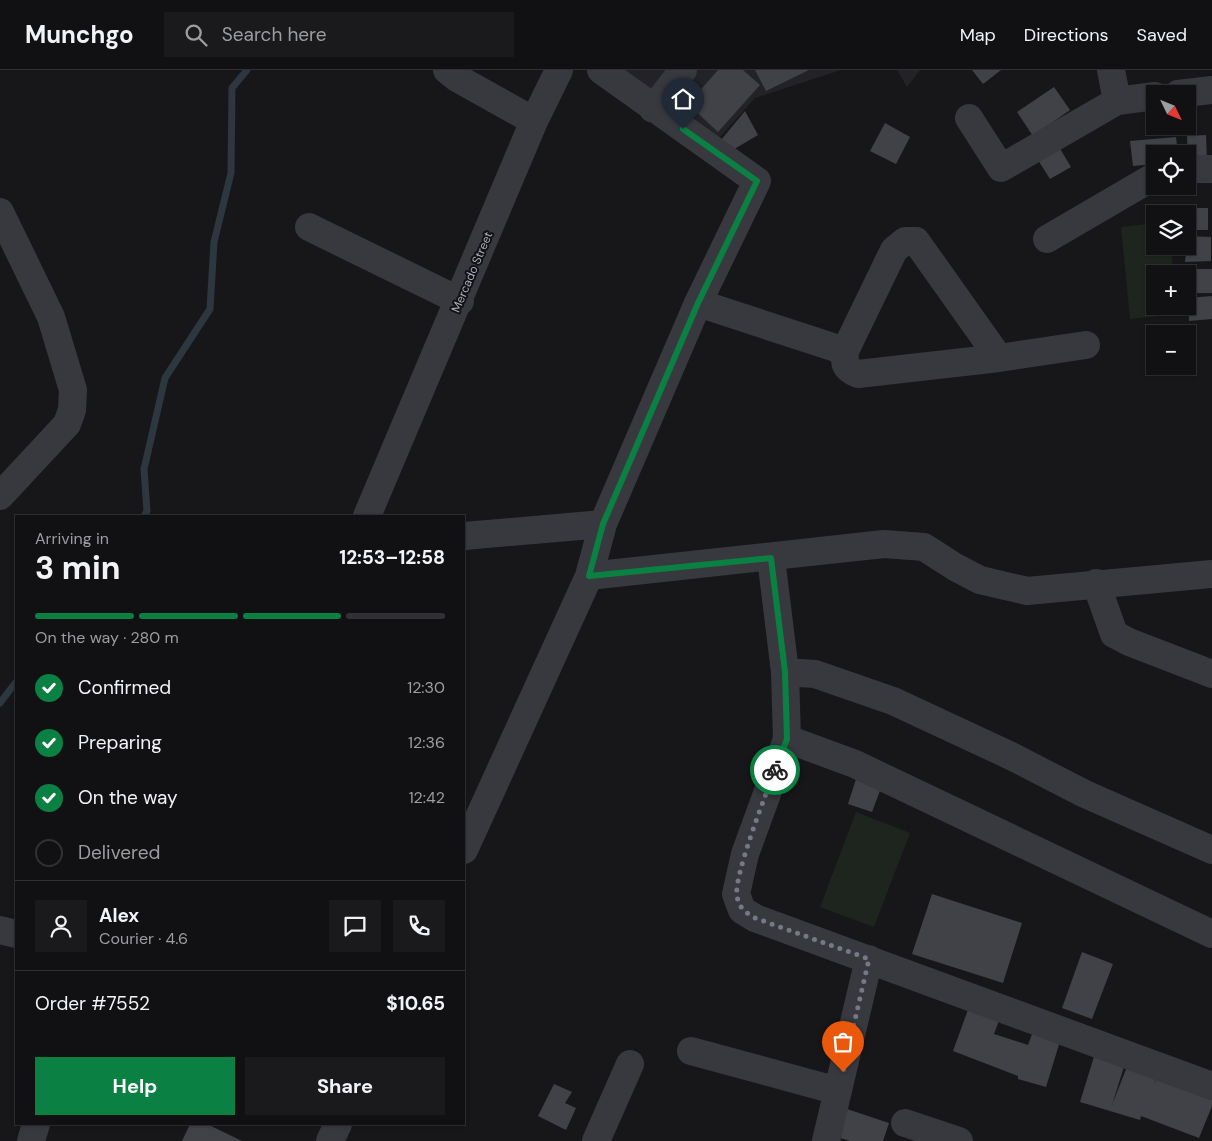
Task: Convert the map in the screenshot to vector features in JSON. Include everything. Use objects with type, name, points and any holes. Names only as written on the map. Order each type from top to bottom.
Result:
[{"type":"street","points":[[446,70],[534,121]]},
{"type":"street","name":"Mercado Street","points":[[367,515],[460,301],[534,121],[559,70]]},
{"type":"street","points":[[465,848],[589,576],[603,524],[698,303],[757,181],[601,70]]},
{"type":"street","points":[[653,108],[683,70]]},
{"type":"street","points":[[1111,70],[1117,101]]},
{"type":"street","points":[[1196,92],[1212,90]]},
{"type":"street","points":[[969,118],[1002,168],[1117,101],[1146,97]]},
{"type":"street","points":[[1196,169],[1212,170]]},
{"type":"street","points":[[1047,240],[1146,181]]},
{"type":"street","points":[[0,212],[51,317],[73,390],[72,410],[67,424],[0,496]]},
{"type":"street","points":[[309,227],[460,301]]},
{"type":"street","points":[[999,358],[916,241],[905,241],[894,250],[845,351],[844,364],[849,371],[858,374],[999,358],[1086,345]]},
{"type":"street","points":[[698,303],[845,351]]},
{"type":"street","points":[[465,536],[603,524]]},
{"type":"street","points":[[589,576],[771,558],[884,544],[924,548],[955,568],[980,580],[1027,591],[1096,583],[1212,574]]},
{"type":"street","points":[[771,558],[785,672],[787,739],[746,854],[736,894],[742,910],[755,918],[1212,1086]]},
{"type":"street","points":[[1096,583],[1114,634],[1129,642],[1212,674]]},
{"type":"street","points":[[785,672],[815,674],[893,701],[1011,756],[1085,794],[1212,850]]},
{"type":"street","points":[[787,739],[856,764],[1212,934]]},
{"type":"street","points":[[0,930],[15,934]]},
{"type":"street","points":[[826,1141],[869,959]]},
{"type":"street","points":[[691,1051],[838,1091]]},
{"type":"street","points":[[596,1141],[630,1064]]},
{"type":"street","points":[[906,1123],[959,1141]]},
{"type":"street","points":[[31,1141],[36,1125]]},
{"type":"street","points":[[330,1141],[338,1125]]},
{"type":"shaded area","points":[[621,70],[841,70],[755,98],[715,143]]},
{"type":"shaded area","points":[[897,70],[920,70],[907,87]]},
{"type":"shaded area","points":[[1146,224],[1146,255],[1172,255],[1172,265],[1146,265],[1146,315],[1168,315],[1130,319],[1121,227]]},
{"type":"shaded area","points":[[856,812],[910,833],[874,927],[820,907]]},
{"type":"building","points":[[718,70],[743,70],[760,85],[718,132],[688,104]]},
{"type":"building","points":[[755,70],[809,70],[766,91]]},
{"type":"building","points":[[972,70],[1001,70],[983,84]]},
{"type":"building","points":[[1054,87],[1070,110],[1033,136],[1017,112]]},
{"type":"building","points":[[745,111],[758,135],[731,151],[721,140]]},
{"type":"building","points":[[885,123],[910,137],[896,164],[870,151]]},
{"type":"building","points":[[1206,135],[1207,161],[1196,162],[1196,145],[1187,145],[1187,136]]},
{"type":"building","points":[[1176,137],[1177,145],[1146,145],[1146,165],[1133,166],[1130,141]]},
{"type":"building","points":[[1059,147],[1071,167],[1050,179],[1038,160]]},
{"type":"building","points":[[1196,208],[1208,208],[1208,230],[1196,230]]},
{"type":"building","points":[[1196,236],[1211,237],[1211,261],[1185,262],[1186,255],[1196,255]]},
{"type":"building","points":[[1196,269],[1212,269],[1212,293],[1196,293]]},
{"type":"building","points":[[1212,296],[1212,319],[1189,321],[1189,315],[1196,315],[1196,297]]},
{"type":"building","points":[[856,779],[881,788],[872,812],[848,804]]},
{"type":"building","points":[[932,894],[1022,923],[1003,983],[912,954]]},
{"type":"building","points":[[1082,952],[1113,964],[1092,1019],[1062,1008]]},
{"type":"building","points":[[969,1007],[1000,1018],[994,1034],[1028,1045],[1034,1029],[1061,1038],[1046,1087],[1018,1079],[1018,1076],[953,1051]]},
{"type":"building","points":[[1097,1047],[1127,1057],[1112,1105],[1130,1059],[1158,1070],[1154,1085],[1160,1068],[1212,1088],[1212,1106],[1199,1138],[1141,1116],[1140,1120],[1080,1102]]},
{"type":"building","points":[[554,1084],[572,1092],[565,1103],[576,1108],[566,1130],[538,1116]]},
{"type":"building","points":[[844,1108],[889,1123],[883,1141],[850,1141],[834,1136]]},
{"type":"building","points":[[190,1125],[209,1125],[242,1141],[182,1141]]},
{"type":"waterway","points":[[145,515],[147,511],[144,469],[165,378],[210,309],[214,242],[231,173],[232,88],[247,70]]},
{"type":"waterway","points":[[0,703],[15,683]]},
{"type":"way so far","points":[[775,770],[746,854],[736,894],[742,910],[755,918],[869,959],[843,1072]]},
{"type":"route","points":[[683,129],[757,181],[698,303],[603,524],[589,576],[771,558],[785,672],[787,739],[775,770]]}]
